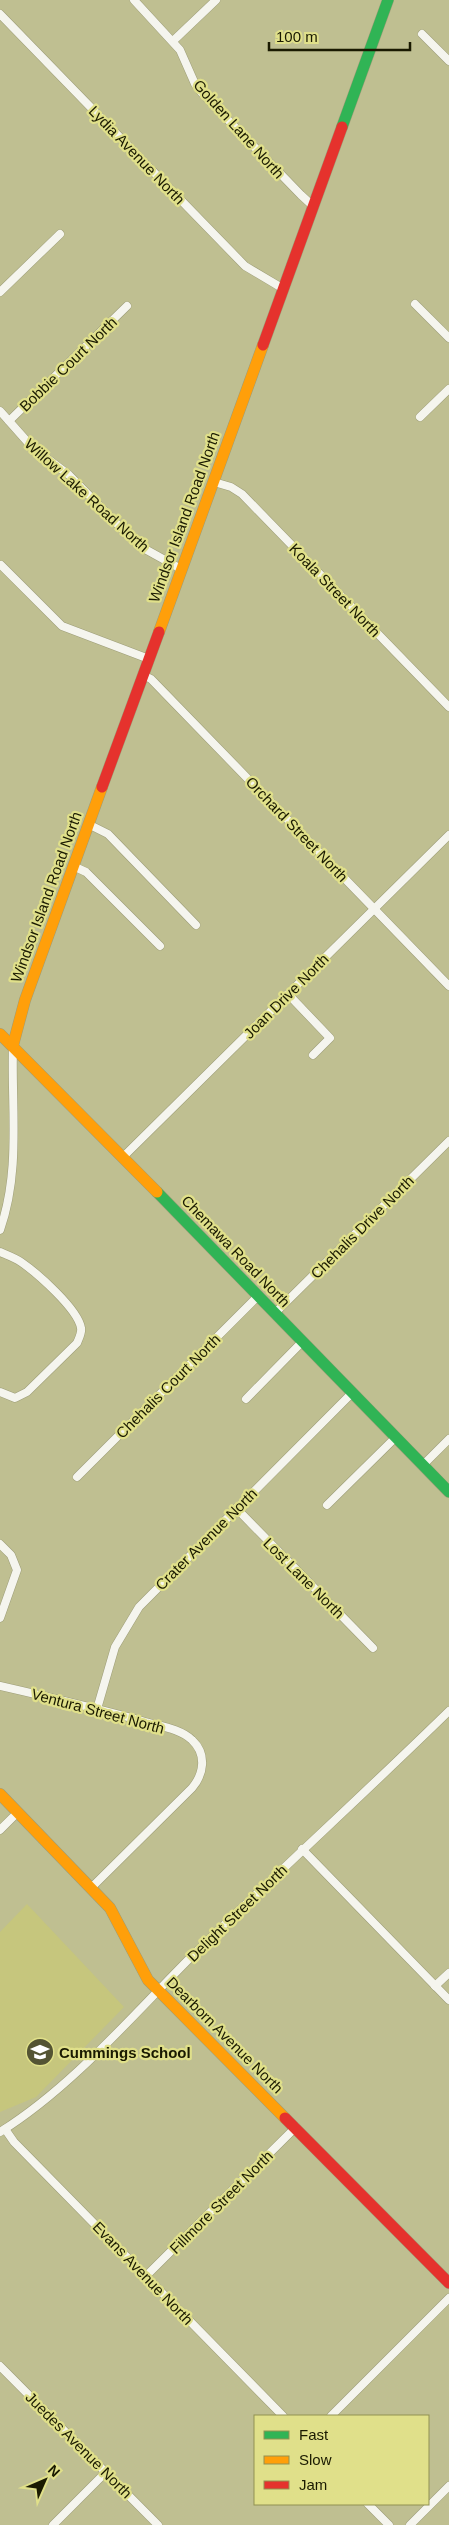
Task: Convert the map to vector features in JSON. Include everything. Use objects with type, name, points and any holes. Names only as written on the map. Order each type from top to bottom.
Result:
[{"type":"street","name":"Golden Lane North","points":[[134,0],[180,50],[195,84],[313,206]]},
{"type":"street","points":[[173,41],[216,0]]},
{"type":"street","name":"Windsor Island Road North","points":[[13,1045],[25,1000],[88,824],[388,0]]},
{"type":"street","name":"Lydia Avenue North","points":[[0,14],[245,266],[282,288]]},
{"type":"street","points":[[422,34],[449,61]]},
{"type":"street","points":[[0,292],[60,234]]},
{"type":"street","points":[[415,304],[449,338]]},
{"type":"street","name":"Bobbie Court North","points":[[9,421],[127,306]]},
{"type":"street","points":[[420,417],[449,389]]},
{"type":"street","name":"Willow Lake Road North","points":[[0,411],[32,447],[69,475],[129,536],[146,549],[181,570]]},
{"type":"street","name":"Koala Street North","points":[[214,482],[231,487],[242,494],[449,707]]},
{"type":"street","points":[[1,565],[62,626],[149,659]]},
{"type":"street","name":"Orchard Street North","points":[[143,675],[151,679],[449,986]]},
{"type":"street","points":[[88,824],[108,834],[196,925]]},
{"type":"street","name":"Joan Drive North","points":[[123,1157],[449,836]]},
{"type":"street","points":[[73,866],[86,872],[160,946]]},
{"type":"street","points":[[288,994],[330,1038],[313,1055]]},
{"type":"street","name":"Chemawa Road North","points":[[0,1034],[123,1157],[449,1492]]},
{"type":"street","points":[[0,1230],[9,1198],[13,1170],[13,1045]]},
{"type":"street","name":"Chehalis Drive North","points":[[275,1313],[449,1141]]},
{"type":"street","points":[[0,1252],[19,1261],[34,1272],[72,1311],[81,1327],[81,1334],[77,1342],[27,1392],[15,1398],[0,1392]]},
{"type":"street","name":"Chehalis Court North","points":[[77,1477],[258,1296]]},
{"type":"street","points":[[246,1399],[303,1341]]},
{"type":"street","name":"Crater Avenue North","points":[[97,1709],[115,1647],[132,1617],[163,1582],[353,1392]]},
{"type":"street","points":[[327,1505],[396,1437]]},
{"type":"street","points":[[423,1465],[449,1439]]},
{"type":"street","name":"Lost Lane North","points":[[236,1508],[373,1648]]},
{"type":"street","points":[[0,1544],[11,1555],[17,1570],[0,1618]]},
{"type":"street","name":"Ventura Street North","points":[[0,1686],[97,1709],[178,1732],[194,1741],[202,1761],[200,1778],[92,1887]]},
{"type":"street","name":"Delight Street North","points":[[3,2130],[47,2098],[71,2077],[302,1849],[354,1805],[449,1711]]},
{"type":"street","name":"Dearborn Avenue North","points":[[0,1794],[92,1887],[110,1908],[122,1926],[138,1967],[158,1990],[449,2283]]},
{"type":"street","points":[[0,1830],[18,1812]]},
{"type":"street","points":[[302,1849],[449,2000]]},
{"type":"street","points":[[436,1986],[449,1973]]},
{"type":"street","name":"Fillmore Street North","points":[[146,2276],[296,2128]]},
{"type":"street","name":"Evans Avenue North","points":[[3,2130],[281,2415]]},
{"type":"street","points":[[332,2415],[449,2298]]},
{"type":"street","name":"Juedes Avenue North","points":[[0,2366],[158,2525]]},
{"type":"street","points":[[53,2525],[106,2472]]},
{"type":"street","points":[[410,2525],[449,2486]]},
{"type":"street","points":[[369,2505],[389,2525]]},
{"type":"shaded area","name":"Cummings School","points":[[27,1904],[124,2007],[36,2097],[0,2112],[0,1932]]},
{"type":"traffic: fast","points":[[342,127],[388,0]]},
{"type":"traffic: fast","points":[[157,1192],[449,1492]]},
{"type":"traffic: slow","points":[[159,632],[263,345]]},
{"type":"traffic: slow","points":[[13,1045],[25,1000],[102,787]]},
{"type":"traffic: slow","points":[[0,1034],[157,1192]]},
{"type":"traffic: slow","points":[[0,1794],[110,1908],[148,1980],[285,2118]]},
{"type":"traffic: jam","points":[[263,345],[342,127]]},
{"type":"traffic: jam","points":[[102,787],[159,632]]},
{"type":"traffic: jam","points":[[285,2118],[449,2283]]},
{"type":"place","name":"Cummings School","points":[[40,2052]]}]
